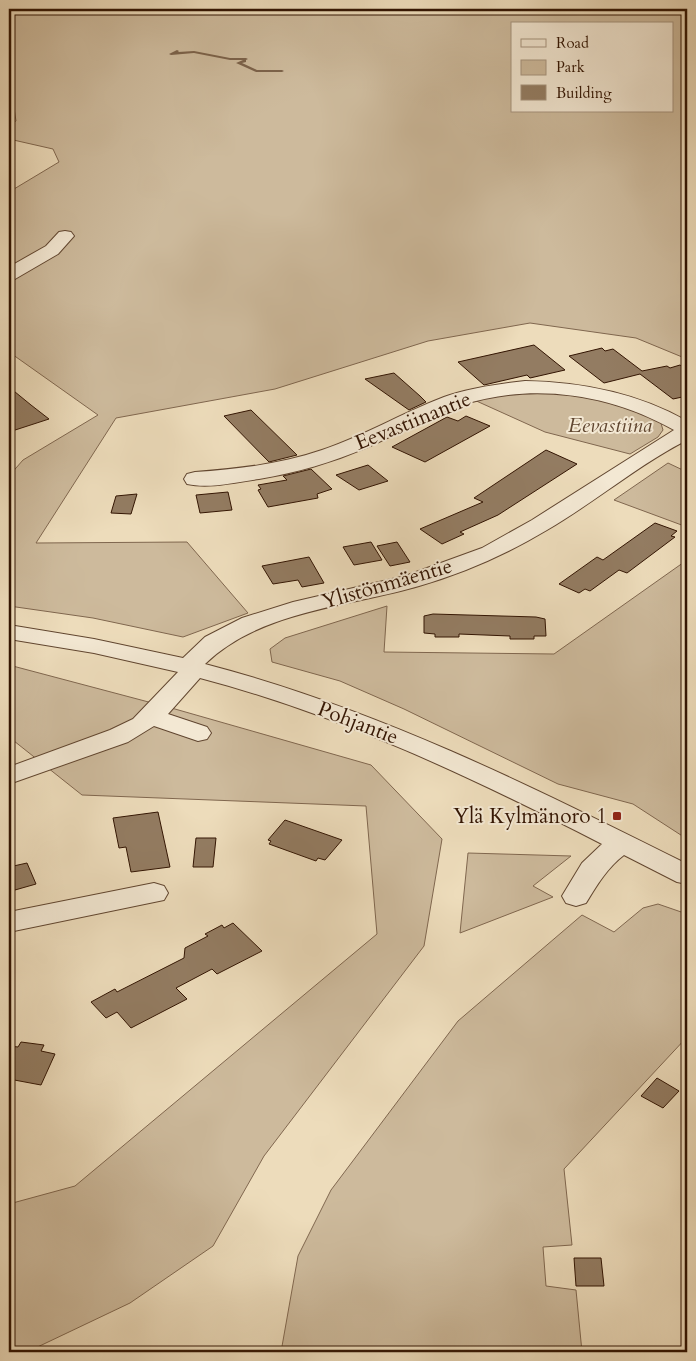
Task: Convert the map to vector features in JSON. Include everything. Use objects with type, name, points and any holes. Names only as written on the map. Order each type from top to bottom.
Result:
[{"type":"street","points":[[9,275],[52,250],[65,236]]},
{"type":"street","name":"Eevastiinantie","points":[[195,479],[249,474],[327,456],[374,438],[455,400],[523,388],[581,391],[616,398],[647,408],[687,430]]},
{"type":"street","name":"Ylistönmäentie","points":[[9,776],[119,736],[142,724],[214,642],[252,623],[301,607],[412,581],[490,552],[540,525],[687,430]]},
{"type":"street","name":"Pohjantie","points":[[9,632],[109,648],[191,668],[249,684],[344,716],[466,767],[687,875]]},
{"type":"street","points":[[150,716],[198,733]]},
{"type":"street","points":[[576,896],[592,870],[604,856],[622,843]]},
{"type":"street","points":[[9,922],[154,893]]},
{"type":"green space","points":[[9,9],[687,9],[687,359],[636,338],[530,323],[428,341],[275,389],[116,418],[36,543],[187,542],[248,613],[183,637],[93,618],[9,606],[9,476],[23,460],[98,415],[9,352],[9,192],[59,162],[53,149],[9,139],[9,125],[16,121],[14,108],[9,108]]},
{"type":"green space","name":"Eevastiina","points":[[552,392],[613,402],[660,420],[663,430],[658,437],[630,454],[545,432],[472,399],[494,395]]},
{"type":"green space","points":[[668,463],[687,472],[687,527],[614,500]]},
{"type":"green space","points":[[687,560],[687,839],[633,804],[558,784],[404,709],[340,681],[272,662],[270,649],[285,638],[387,606],[384,652],[554,654]]},
{"type":"green space","points":[[9,665],[175,709],[371,765],[442,839],[424,946],[264,1156],[213,1246],[130,1303],[27,1352],[9,1352],[9,1204],[75,1186],[377,934],[366,806],[82,795],[9,737]]},
{"type":"green space","points":[[468,853],[571,856],[533,886],[553,897],[460,933]]},
{"type":"green space","points":[[658,904],[687,914],[687,1037],[564,1169],[572,1245],[543,1247],[546,1286],[576,1290],[582,1352],[281,1352],[298,1256],[331,1190],[458,1021],[582,915],[614,932],[643,908]]},
{"type":"building","points":[[534,345],[565,370],[530,378],[527,375],[484,385],[458,362]]},
{"type":"building","points":[[602,348],[605,351],[613,349],[642,371],[680,365],[687,370],[687,396],[673,399],[640,374],[604,383],[569,356]]},
{"type":"building","points":[[394,373],[426,402],[409,410],[365,379]]},
{"type":"building","points":[[9,387],[31,405],[49,419],[9,432]]},
{"type":"building","points":[[251,410],[297,455],[269,462],[224,416]]},
{"type":"building","points":[[466,416],[490,426],[425,462],[392,447],[447,417],[458,421]]},
{"type":"building","points":[[546,450],[577,464],[498,515],[460,532],[464,534],[442,544],[420,529],[483,502],[474,498]]},
{"type":"building","points":[[368,465],[388,481],[359,490],[336,475]]},
{"type":"building","points":[[311,469],[332,489],[317,494],[318,498],[268,507],[258,490],[261,489],[258,485],[287,480],[283,476]]},
{"type":"building","points":[[228,492],[232,510],[200,513],[196,495]]},
{"type":"building","points":[[137,494],[131,514],[111,513],[116,496]]},
{"type":"building","points":[[655,523],[677,531],[671,536],[675,537],[627,573],[619,570],[590,591],[585,589],[579,593],[559,584],[597,557],[603,560]]},
{"type":"building","points":[[371,542],[382,560],[354,565],[343,547]]},
{"type":"building","points":[[397,542],[410,562],[390,566],[377,546]]},
{"type":"building","points":[[309,557],[324,583],[302,587],[298,580],[273,584],[262,566]]},
{"type":"building","points":[[433,614],[536,617],[545,619],[546,636],[534,636],[534,639],[510,639],[510,636],[459,634],[459,637],[435,637],[435,634],[424,633],[424,616]]},
{"type":"building","points":[[158,812],[170,867],[131,872],[126,847],[119,848],[113,818]]},
{"type":"building","points":[[285,820],[342,840],[325,860],[318,858],[316,861],[269,844],[271,841],[268,840]]},
{"type":"building","points":[[196,838],[216,838],[213,867],[193,867]]},
{"type":"building","points":[[27,863],[36,884],[15,890],[9,876],[9,867]]},
{"type":"building","points":[[233,923],[262,951],[217,974],[212,969],[176,988],[187,999],[131,1028],[117,1012],[106,1018],[91,1002],[115,989],[117,992],[184,958],[185,948],[208,936],[205,934],[222,925],[224,928]]},
{"type":"building","points":[[21,1042],[44,1045],[41,1051],[55,1054],[41,1085],[9,1079],[9,1046],[18,1047]]},
{"type":"building","points":[[657,1078],[679,1091],[663,1108],[641,1096]]},
{"type":"building","points":[[574,1258],[601,1258],[604,1286],[576,1286]]},
{"type":"waterway","points":[[177,51],[171,54],[194,52],[230,59],[246,59]]},
{"type":"waterway","points":[[245,61],[238,63],[256,71],[282,71]]},
{"type":"place","name":"Ylä Kylmänoro 1","points":[[617,816]]}]
